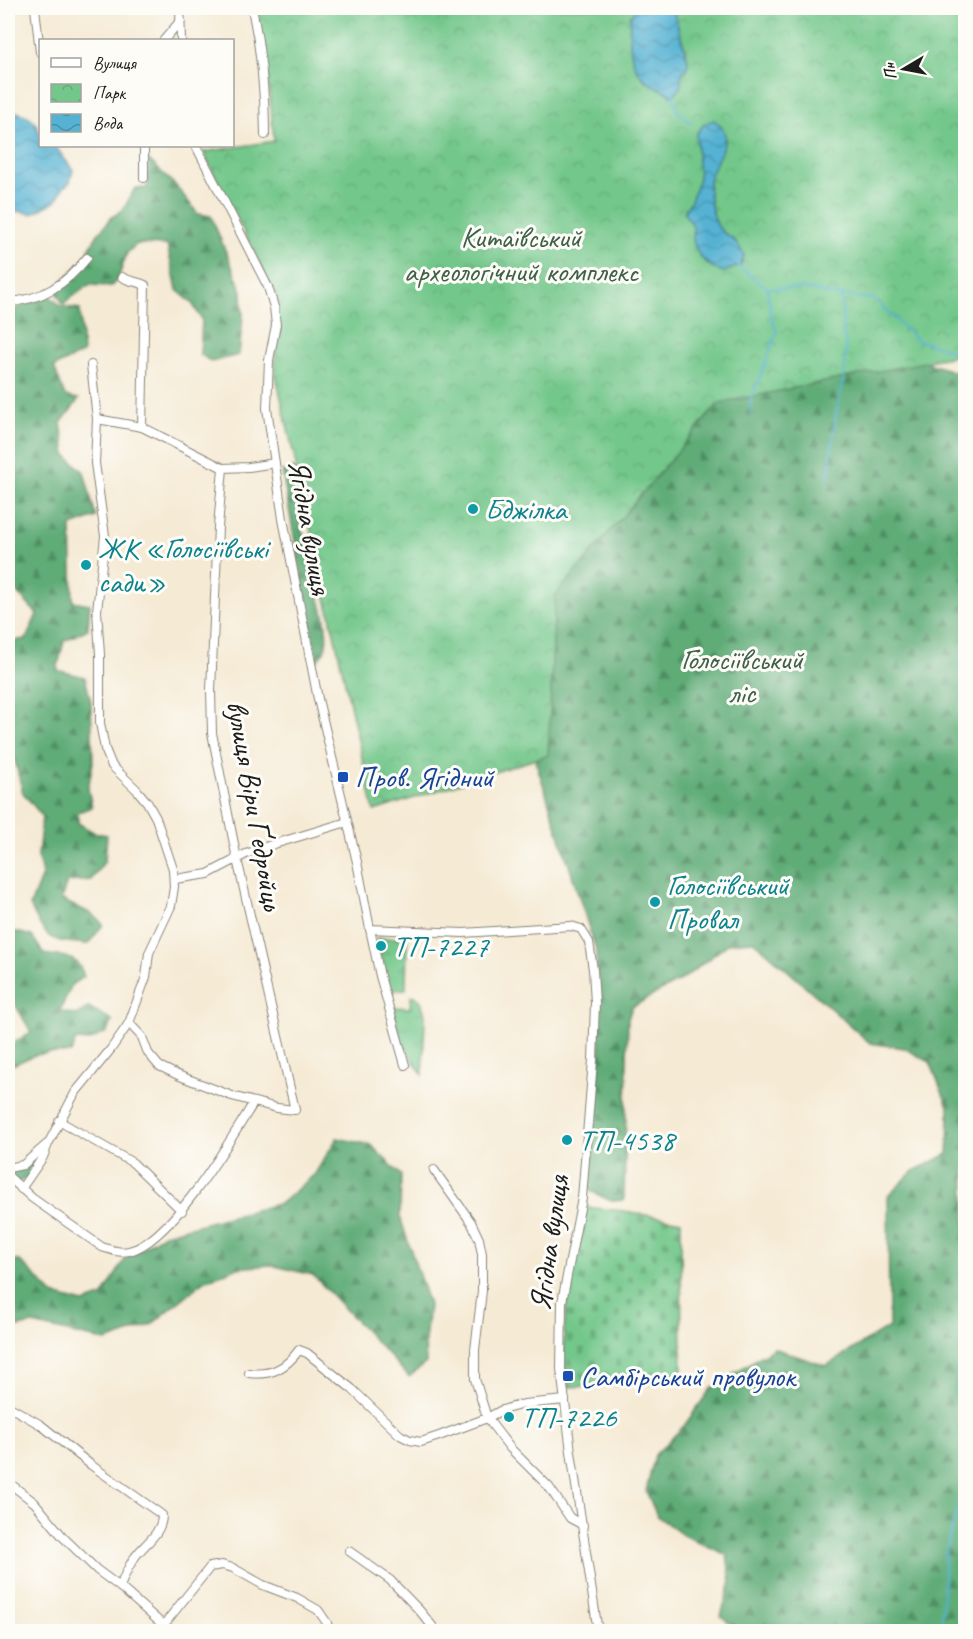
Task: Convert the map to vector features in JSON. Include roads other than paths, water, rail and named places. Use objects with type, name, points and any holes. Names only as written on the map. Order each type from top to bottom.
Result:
[{"type":"street","points":[[35,8],[39,43]]},
{"type":"street","points":[[180,8],[181,39]]},
{"type":"street","points":[[252,8],[265,91],[265,135]]},
{"type":"street","points":[[165,39],[181,20]]},
{"type":"street","points":[[144,147],[144,178]]},
{"type":"street","name":"Ягідна вулиця","points":[[197,147],[268,287],[274,307],[276,326],[269,360],[267,408],[283,519],[315,687],[357,862],[380,976],[405,1065]]},
{"type":"street","points":[[8,302],[49,292],[64,283],[87,258]]},
{"type":"street","points":[[122,277],[129,282],[138,281],[145,285],[142,427]]},
{"type":"street","points":[[21,1189],[43,1158],[75,1092],[111,1049],[129,1023],[146,977],[148,954],[171,906],[175,879],[156,818],[147,802],[112,766],[105,749],[100,723],[100,654],[97,622],[105,536],[95,463],[97,419],[91,365]]},
{"type":"street","points":[[97,419],[142,427],[223,468],[275,463]]},
{"type":"street","name":"вулиця Віри Ґедройць","points":[[223,468],[218,527],[210,709],[212,733],[237,859],[295,1110],[254,1102]]},
{"type":"street","points":[[175,879],[208,874],[271,844],[347,822]]},
{"type":"street","name":"Ягідна вулиця","points":[[370,929],[463,933],[571,926],[581,929],[589,942],[595,1003],[593,1060],[582,1198],[562,1302],[561,1370],[597,1631]]},
{"type":"street","points":[[8,1176],[21,1189],[86,1237],[112,1251],[129,1251],[143,1245],[182,1211],[254,1102],[200,1084],[159,1065],[148,1053],[142,1036],[129,1023]]},
{"type":"street","points":[[59,1121],[133,1163],[182,1211]]},
{"type":"street","points":[[8,1168],[23,1165],[48,1144]]},
{"type":"street","points":[[434,1170],[471,1222],[479,1239],[482,1254],[482,1291],[475,1350],[475,1379],[487,1418],[510,1448],[549,1487],[570,1518],[583,1525]]},
{"type":"street","points":[[249,1373],[271,1373],[292,1360],[299,1350],[307,1353],[352,1389],[400,1435],[421,1442],[487,1418],[502,1410],[524,1404],[565,1400]]},
{"type":"street","points":[[8,1406],[48,1430],[162,1515],[158,1533],[134,1558],[120,1587]]},
{"type":"street","points":[[8,1482],[35,1503],[63,1537],[97,1570],[120,1587],[160,1628],[171,1632]]},
{"type":"street","points":[[349,1551],[390,1580],[437,1632]]},
{"type":"street","points":[[160,1628],[210,1567],[222,1565],[233,1568],[263,1585],[297,1598],[318,1610],[327,1623],[329,1632]]},
{"type":"water","points":[[639,8],[670,8],[674,13],[688,60],[687,69],[682,73],[680,88],[673,96],[641,76],[633,61],[630,16]]},
{"type":"water","points":[[8,109],[33,120],[39,134],[39,147],[56,147],[73,170],[70,182],[63,188],[56,201],[32,214],[17,211],[8,218]]},
{"type":"water","points":[[714,120],[722,127],[725,142],[709,183],[711,206],[719,228],[734,240],[744,255],[741,265],[724,272],[708,264],[700,256],[693,239],[693,226],[684,212],[691,201],[699,178],[696,134],[704,124]]},
{"type":"waterway","points":[[673,95],[677,111],[690,122]]},
{"type":"waterway","points":[[737,265],[767,288],[806,289],[874,299],[917,340],[966,355]]},
{"type":"waterway","points":[[752,414],[751,399],[777,332],[771,315],[767,288]]},
{"type":"waterway","points":[[828,479],[836,414],[844,377],[846,347],[842,299],[839,296]]},
{"type":"waterway","points":[[966,1392],[961,1400],[966,1424]]},
{"type":"waterway","points":[[941,1632],[945,1554],[966,1479]]},
{"type":"place","name":"Бджілка","points":[[473,509]]},
{"type":"place","name":"ЖК «Голосіївські сади»","points":[[86,565]]},
{"type":"place","name":"Пров. Ягідний","points":[[343,777]]},
{"type":"place","name":"Голосіївський Провал","points":[[655,902]]},
{"type":"place","name":"ТП-7227","points":[[381,946]]},
{"type":"place","name":"ТП-4538","points":[[567,1140]]},
{"type":"place","name":"Самбірський провулок","points":[[568,1376]]},
{"type":"place","name":"ТП-7226","points":[[509,1417]]},
{"type":"park label","name":"Китаївський археологічний комплекс","points":[[521,254]]},
{"type":"park label","name":"Голосіївський ліс","points":[[742,676]]}]
